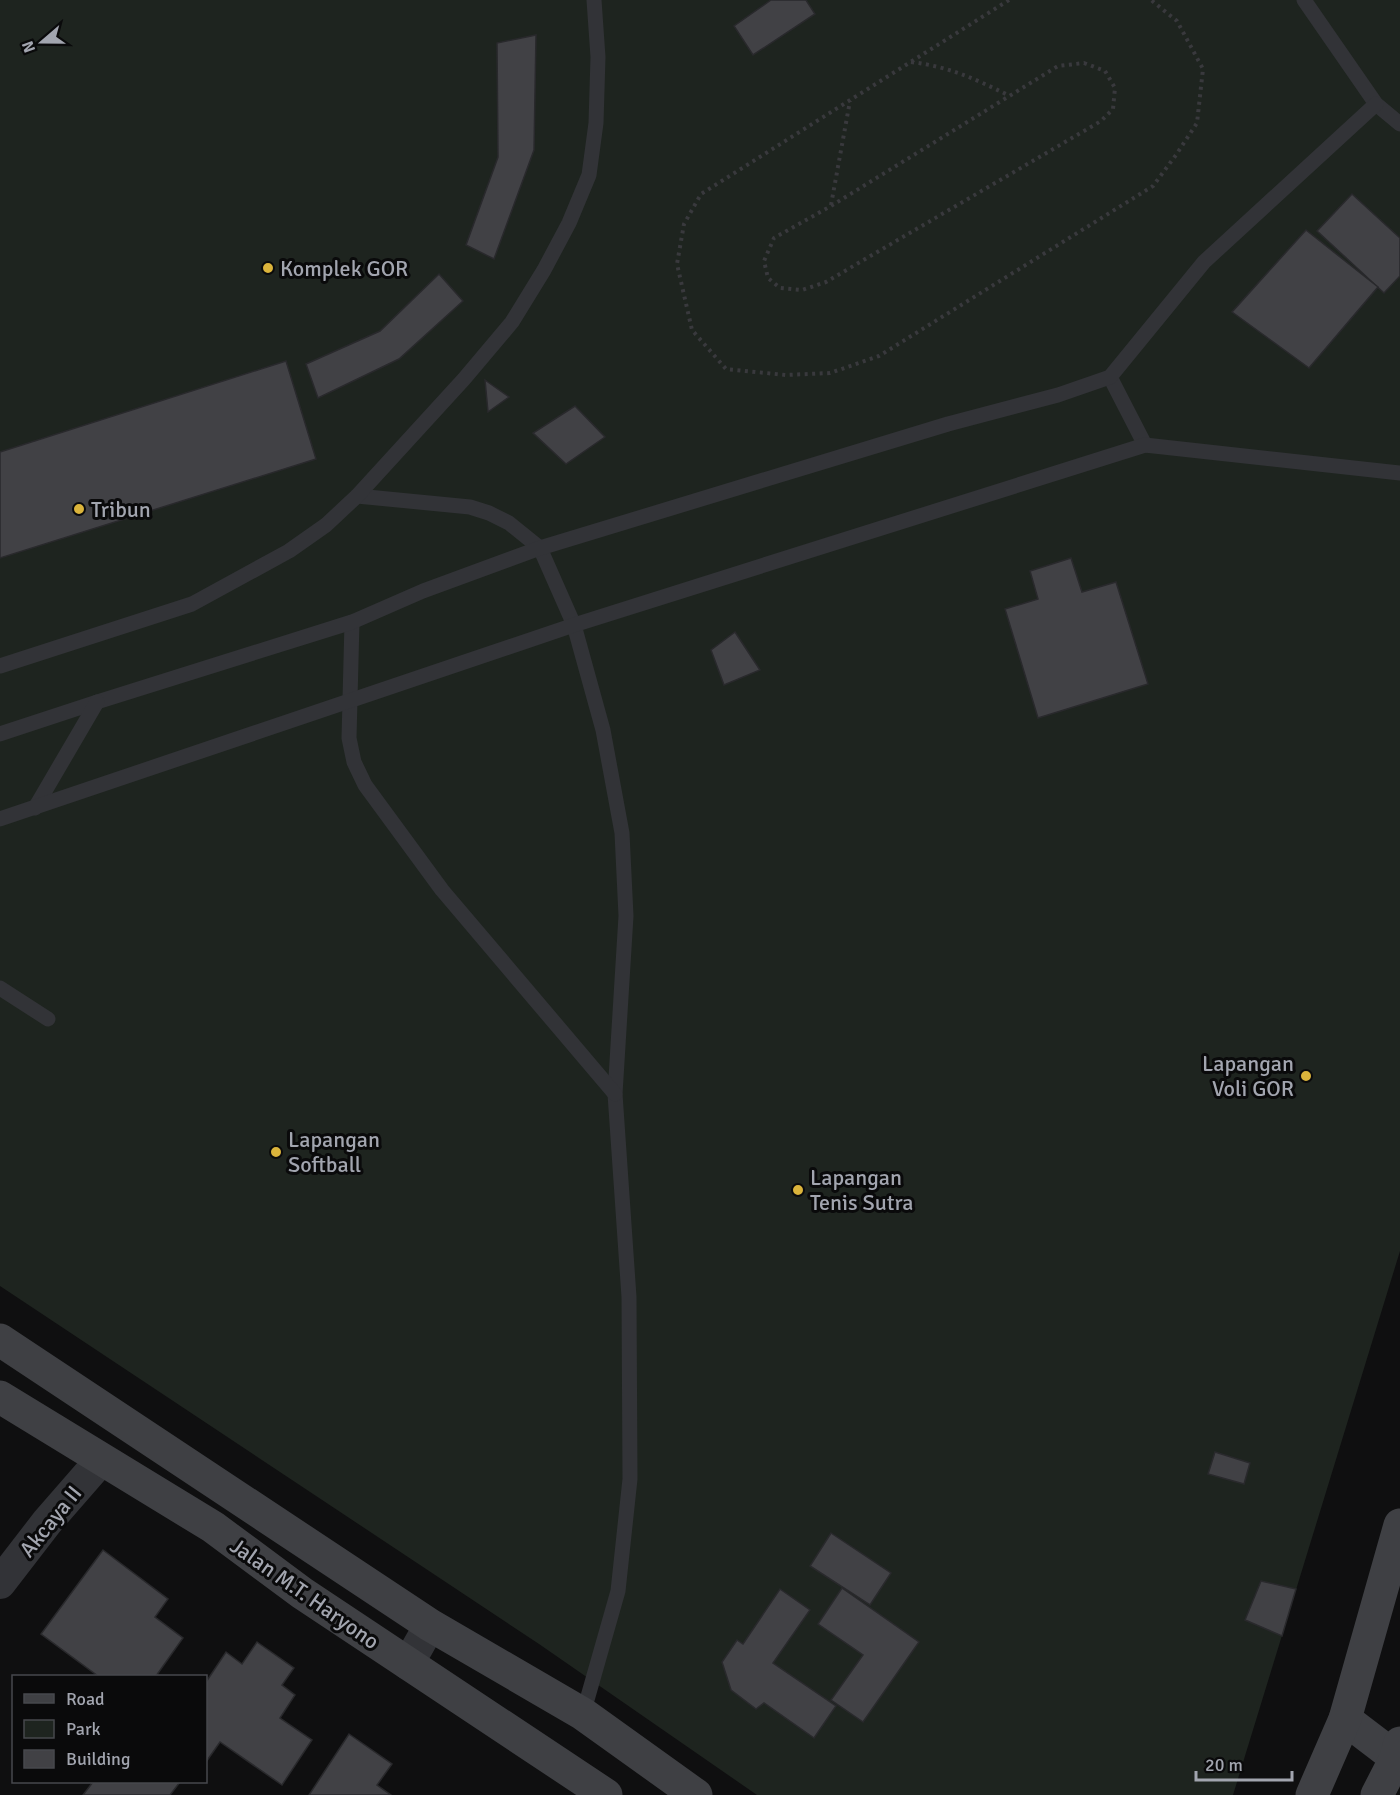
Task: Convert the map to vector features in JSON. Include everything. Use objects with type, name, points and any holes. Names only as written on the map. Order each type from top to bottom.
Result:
[{"type":"street","points":[[0,1340],[430,1625],[583,1714],[696,1795]]},
{"type":"street","name":"Jalan M.T. Haryono","points":[[0,1397],[213,1527],[302,1593],[606,1795]]},
{"type":"street","name":"Akcaya II","points":[[0,1582],[100,1460]]},
{"type":"street","points":[[1312,1795],[1345,1719],[1400,1526]]},
{"type":"street","points":[[408,1664],[430,1625]]},
{"type":"street","points":[[1345,1719],[1398,1750],[1377,1795]]},
{"type":"lane","points":[[0,666],[192,604],[289,550],[326,525],[357,496],[465,379],[512,322],[544,270],[569,223],[589,174],[596,123],[598,57],[594,0]]},
{"type":"lane","points":[[1304,0],[1376,104],[1400,124]]},
{"type":"lane","points":[[0,734],[352,622],[423,591],[540,548],[948,423],[1058,395],[1110,377],[1204,262],[1376,104]]},
{"type":"lane","points":[[1110,377],[1145,445]]},
{"type":"lane","points":[[0,819],[574,625],[1145,445],[1400,472]]},
{"type":"lane","points":[[357,496],[470,507],[509,523],[540,548],[574,625],[603,730],[622,833],[626,916],[615,1094],[629,1297],[630,1479],[618,1591],[583,1714]]},
{"type":"lane","points":[[352,622],[349,738],[354,762],[365,785],[442,890],[615,1094]]},
{"type":"lane","points":[[35,808],[97,702]]},
{"type":"lane","points":[[0,988],[48,1019]]},
{"type":"path","points":[[1009,0],[701,194],[684,224],[677,264],[692,330],[726,369],[786,375],[830,373],[879,356],[1153,186],[1197,123],[1203,69],[1177,21],[1151,0]]},
{"type":"path","points":[[911,62],[938,65],[964,73],[1009,95]]},
{"type":"path","points":[[1084,63],[1105,71],[1115,88],[1113,109],[1101,121],[826,282],[802,290],[780,288],[768,278],[764,261],[774,238],[831,206],[1058,66],[1084,63]]},
{"type":"path","points":[[831,206],[850,100]]},
{"type":"green space","points":[[0,0],[1400,0],[1400,1251],[1233,1795],[757,1795],[539,1644],[0,1286]]},
{"type":"building","points":[[771,0],[806,0],[815,14],[753,55],[734,26]]},
{"type":"building","points":[[536,35],[534,150],[494,259],[466,245],[498,157],[497,43]]},
{"type":"building","points":[[1352,194],[1400,238],[1400,276],[1384,293],[1317,231]]},
{"type":"building","points":[[1306,230],[1378,287],[1309,368],[1232,312]]},
{"type":"building","points":[[439,274],[463,301],[399,359],[318,398],[306,364],[380,331]]},
{"type":"building","name":"Tribun","points":[[286,361],[316,459],[0,558],[0,452]]},
{"type":"building","points":[[485,380],[509,397],[488,412]]},
{"type":"building","points":[[575,406],[605,437],[566,464],[533,433]]},
{"type":"building","points":[[1071,558],[1082,592],[1116,582],[1148,684],[1038,718],[1005,609],[1038,599],[1030,571]]},
{"type":"building","points":[[735,632],[760,670],[724,685],[711,650]]},
{"type":"building","points":[[1215,1452],[1250,1463],[1244,1484],[1208,1474]]},
{"type":"building","points":[[831,1533],[891,1573],[870,1605],[810,1566]]},
{"type":"building","points":[[103,1550],[168,1599],[155,1617],[183,1638],[157,1675],[97,1675],[41,1634]]},
{"type":"building","points":[[1261,1581],[1296,1589],[1282,1636],[1245,1620]]},
{"type":"building","points":[[842,1588],[919,1642],[863,1722],[831,1700],[863,1655],[818,1624]]},
{"type":"building","points":[[780,1589],[810,1610],[773,1663],[836,1706],[814,1738],[764,1703],[756,1709],[731,1690],[722,1662],[737,1640],[743,1644]]},
{"type":"building","points":[[257,1642],[294,1668],[282,1685],[295,1695],[280,1718],[312,1740],[282,1785],[220,1742],[207,1761],[207,1680],[226,1652],[242,1664]]},
{"type":"building","points":[[349,1734],[392,1764],[377,1785],[391,1795],[309,1795]]},
{"type":"building","points":[[92,1783],[179,1783],[170,1795],[83,1795]]},
{"type":"place","name":"Komplek GOR","points":[[268,268]]},
{"type":"place","name":"Tribun","points":[[79,509]]},
{"type":"place","name":"Lapangan Voli GOR","points":[[1306,1076]]},
{"type":"place","name":"Lapangan Softball","points":[[276,1152]]},
{"type":"place","name":"Lapangan Tenis Sutra","points":[[798,1190]]}]
